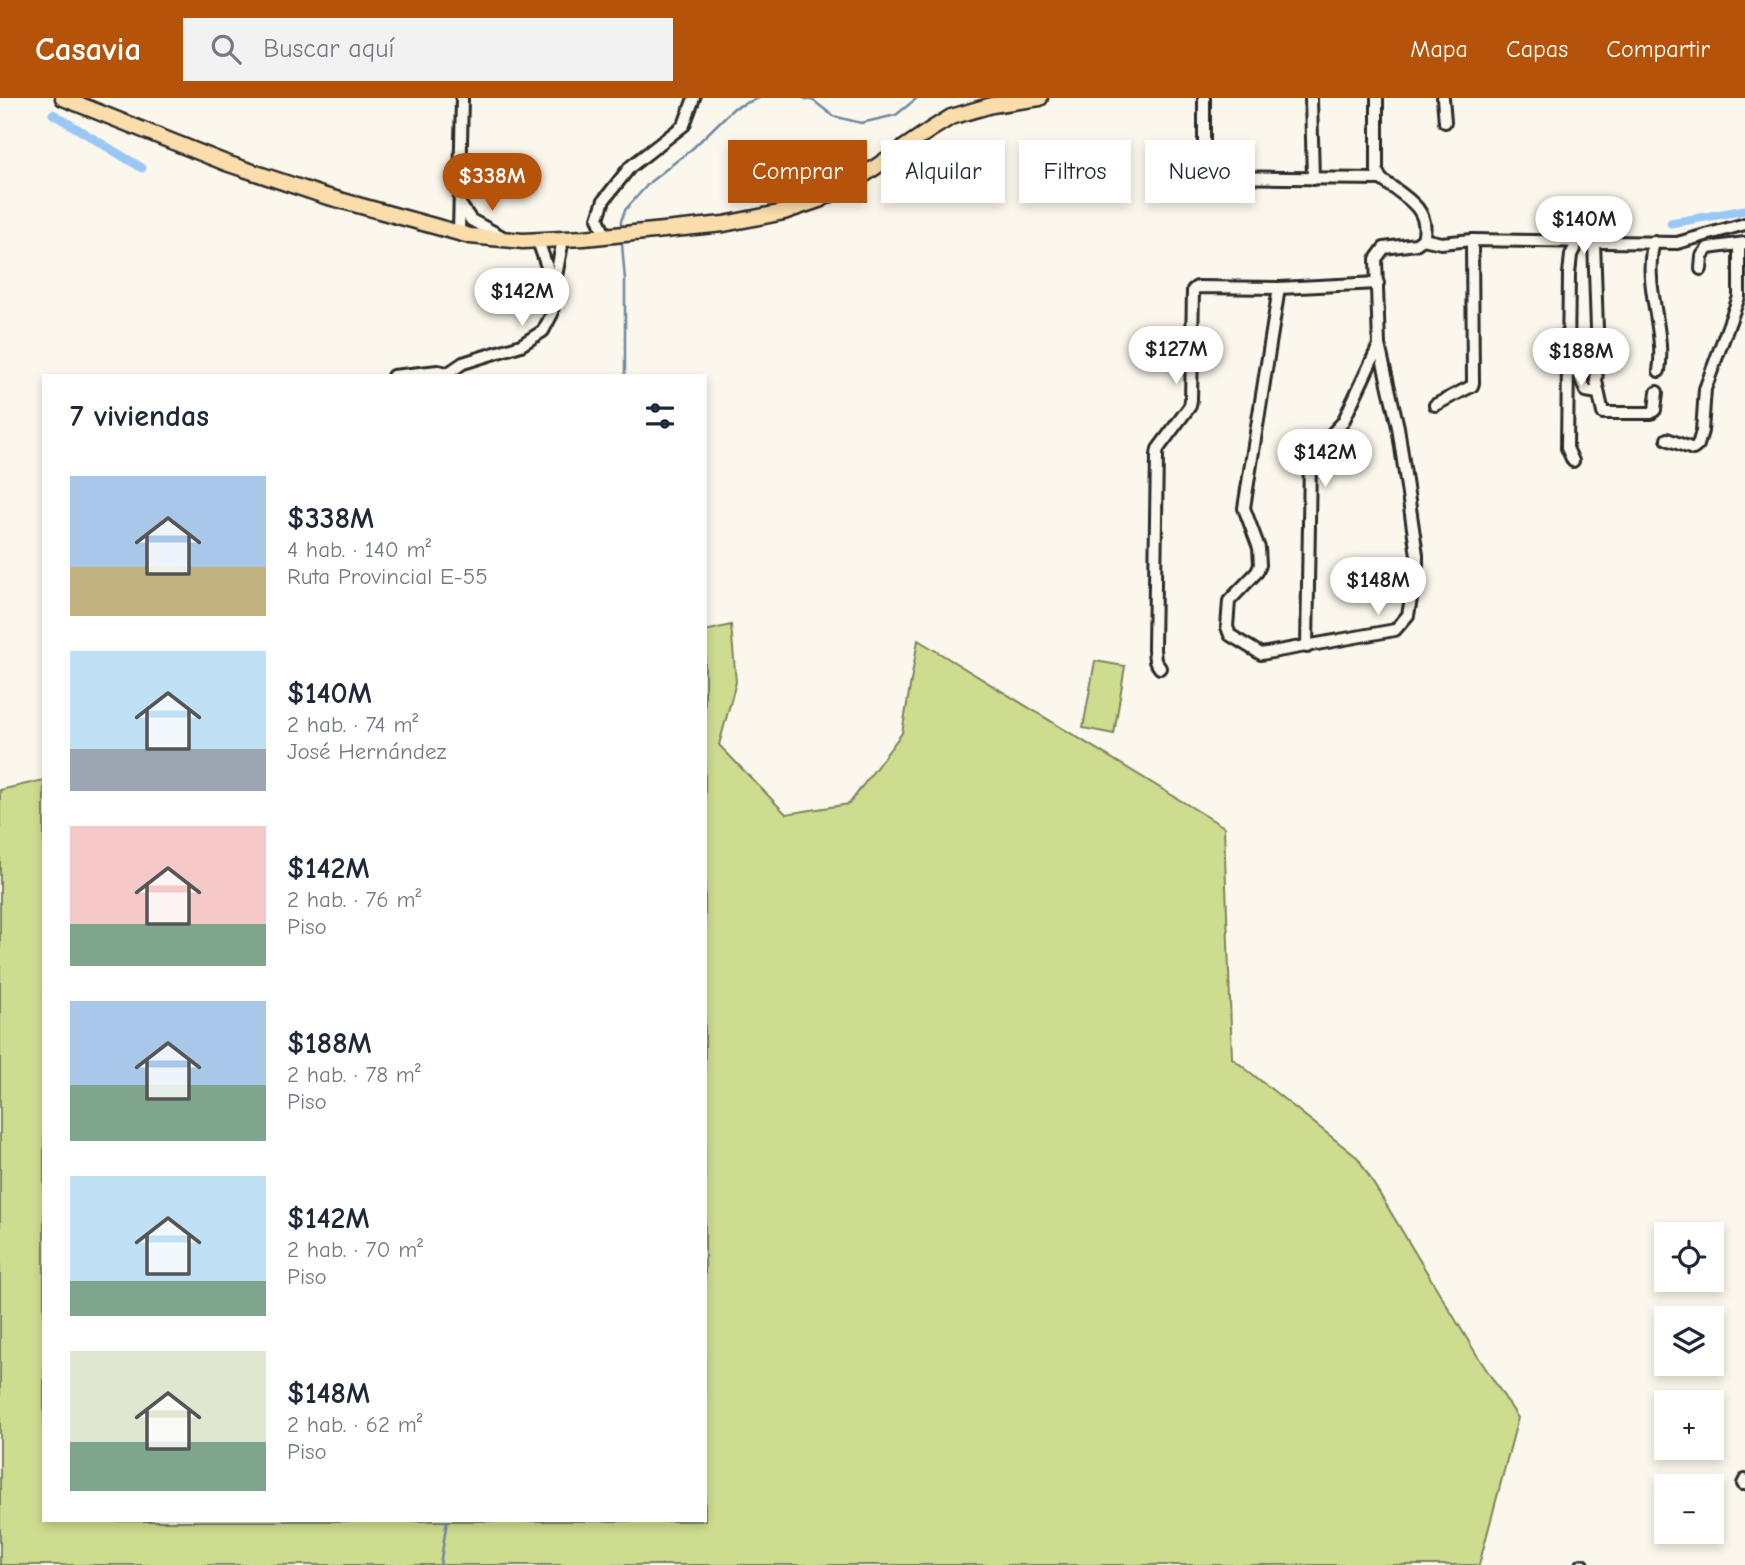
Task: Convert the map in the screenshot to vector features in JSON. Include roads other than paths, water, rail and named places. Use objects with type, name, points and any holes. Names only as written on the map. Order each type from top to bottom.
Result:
[{"type":"main road","points":[[63,98],[267,178],[459,233],[510,241],[605,236],[724,224],[784,212],[818,200],[855,181],[951,117],[992,105],[1040,98]]},
{"type":"street","points":[[459,233],[462,98]]},
{"type":"street","points":[[605,236],[598,218],[604,200],[630,167],[684,125],[694,98]]},
{"type":"street","points":[[1204,98],[1204,177],[1381,178]]},
{"type":"street","points":[[1311,98],[1313,178]]},
{"type":"street","points":[[1279,288],[1244,508],[1259,548],[1260,565],[1257,572],[1229,601],[1227,627],[1230,635],[1261,654],[1395,630],[1403,623],[1410,607],[1417,566],[1416,542],[1398,427],[1379,345],[1376,259],[1384,248],[1416,244],[1423,239],[1426,220],[1422,212],[1381,178],[1377,164],[1377,98]]},
{"type":"street","points":[[1443,98],[1445,122]]},
{"type":"street","points":[[459,200],[471,220],[510,241]]},
{"type":"street","points":[[1423,239],[1441,243],[1472,240],[1688,241],[1745,224]]},
{"type":"street","points":[[411,374],[438,371],[445,374],[463,363],[521,345],[537,336],[552,314],[563,239]]},
{"type":"street","points":[[1435,405],[1473,383],[1472,240]]},
{"type":"street","points":[[538,241],[554,287]]},
{"type":"street","points":[[1573,461],[1567,448],[1569,264],[1578,241]]},
{"type":"street","points":[[1594,241],[1598,358],[1596,381],[1603,413],[1651,413],[1655,410],[1657,392]]},
{"type":"street","points":[[1654,242],[1652,257],[1655,307],[1662,354],[1659,371]]},
{"type":"street","points":[[1667,439],[1692,449],[1698,445],[1705,389],[1739,298],[1742,243],[1708,248],[1702,256],[1701,269]]},
{"type":"street","points":[[1160,668],[1155,661],[1153,649],[1157,455],[1158,449],[1190,406],[1194,290],[1197,287],[1279,288],[1378,283]]},
{"type":"street","points":[[1307,647],[1310,461],[1343,422],[1379,345]]},
{"type":"street","points":[[1568,359],[1577,370],[1586,391],[1598,393]]},
{"type":"waterway","points":[[621,229],[625,210],[650,182],[693,148],[734,108],[759,98]]},
{"type":"waterway","points":[[803,98],[814,101],[833,116],[861,123],[896,115],[917,98]]},
{"type":"waterway","points":[[53,114],[142,168]]},
{"type":"waterway","points":[[1671,223],[1745,210]]},
{"type":"waterway","points":[[622,244],[625,280],[625,374]]},
{"type":"waterway","points":[[440,1565],[447,1522]]}]
